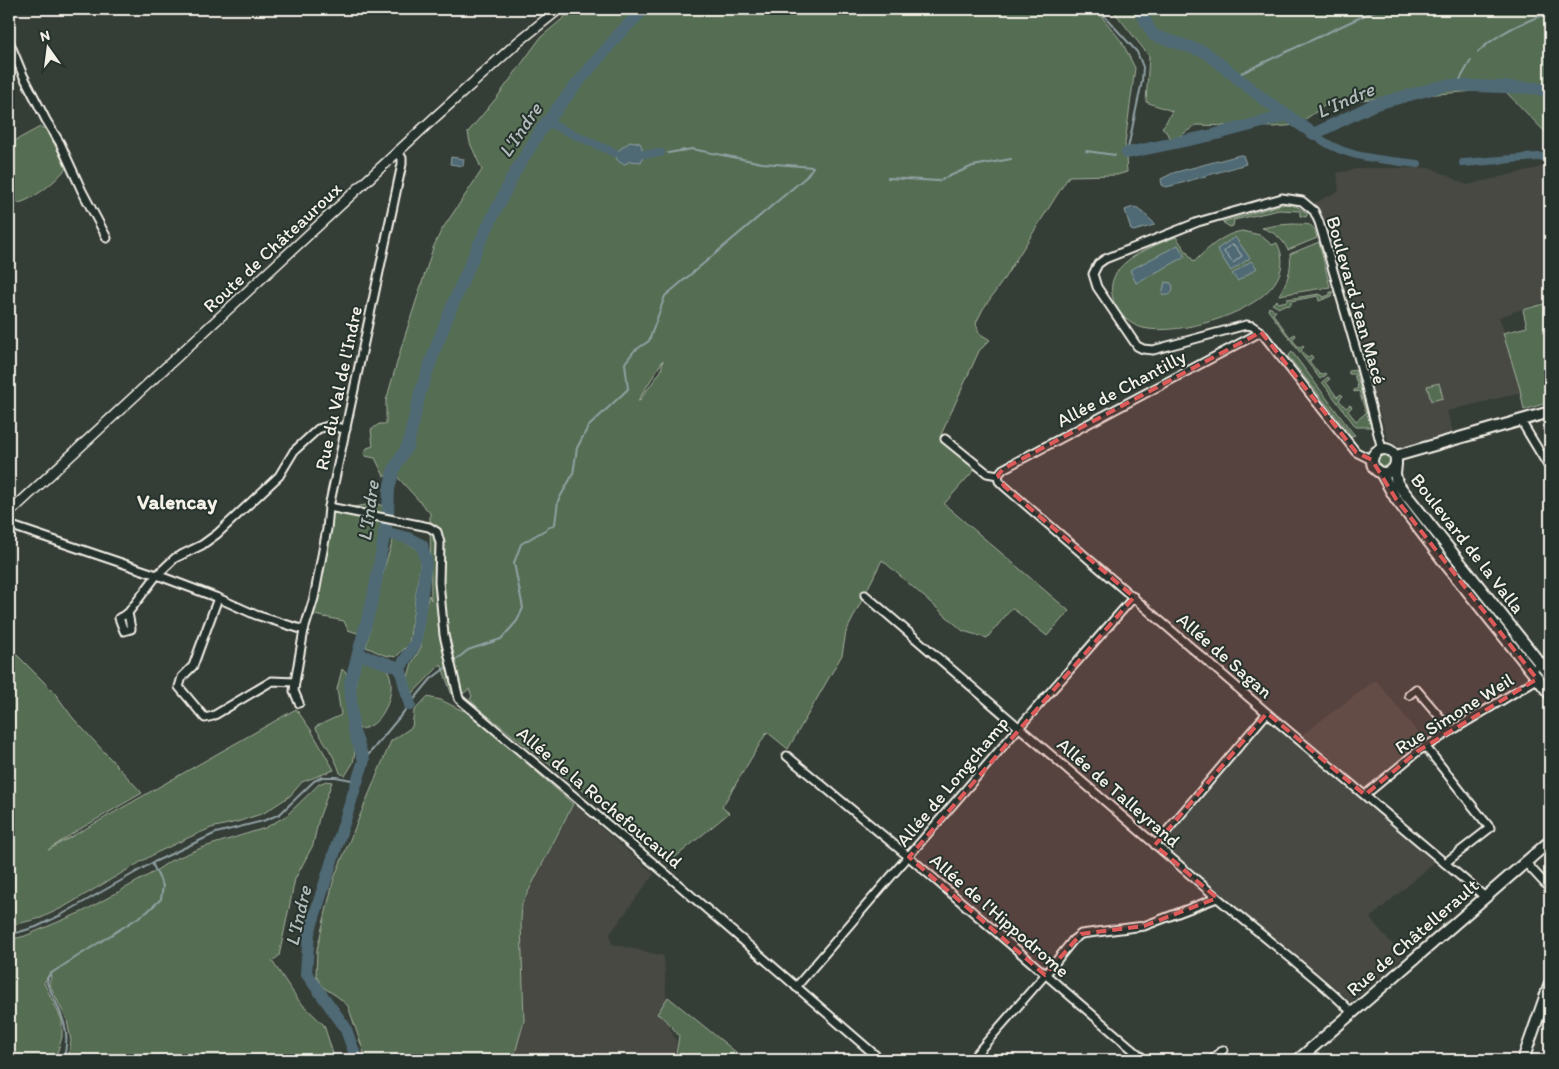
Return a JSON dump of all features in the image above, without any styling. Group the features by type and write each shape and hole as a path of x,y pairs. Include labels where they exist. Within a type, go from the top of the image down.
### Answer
{"main road":[{"path":"1396,460 1550,412"},
{"path":"1382,449 1390,450 1396,460 1392,471 1381,473 1375,470 1372,460 1375,452 1382,449"},
{"name":"Boulevard de la Valla","path":"1396,460 1395,474 1397,482 1546,661 1550,676"},
{"name":"Boulevard de la Valla","path":"1381,473 1400,504 1445,563 1550,694"},
{"name":"Rue de Châtellerault","path":"1298,1060 1550,841"},
{"path":"1523,1060 1550,983"}],"street":[{"name":"Route de Châteauroux","path":"9,513 518,42 559,9"},
{"path":"9,41 23,75 60,143 107,238"},
{"name":"Rue du Val de l'Indre","path":"298,704 294,691 304,630 314,598 330,507 402,164 402,158 398,153"},
{"name":"Boulevard Jean Macé","path":"1261,332 1252,326 1246,325 1152,350 1144,349 1138,346 1094,282 1093,274 1095,269 1105,260 1209,218 1282,198 1302,201 1314,211 1319,222 1359,360 1382,449"},
{"path":"1261,332 1356,452 1372,460"},
{"name":"Allée de Chantilly","path":"998,475 1003,469 1261,332"},
{"path":"1521,421 1550,468"},
{"path":"128,614 157,575 175,558 202,545 217,534 279,476 294,452 318,429 328,426 346,429"},
{"name":"Allée de Sagan","path":"945,439 987,473 998,475 999,481 1004,486 1267,713 1485,897"},
{"name":"Allée de la Rochefoucauld","path":"330,507 429,527 437,532 440,543 439,582 444,635 459,699 665,872 881,1060"},
{"path":"9,525 157,575 218,598 256,615 304,630"},
{"name":"Allée de Talleyrand","path":"865,595 1217,898 1344,1004 1352,1013"},
{"name":"Allée de Longchamp","path":"796,987 1134,597"},
{"path":"218,598 193,666 182,677 179,687 205,718 212,716 272,681 295,682"},
{"path":"1529,669 1546,661"},
{"name":"Rue Simone Weil","path":"1365,795 1426,746 1537,679"},
{"path":"1409,695 1416,689 1450,730"},
{"path":"1155,845 1267,713"},
{"path":"1426,746 1490,828 1445,862"},
{"name":"Allée de l'Hippodrome","path":"787,756 1145,1060"},
{"path":"1525,862 1550,889"},
{"path":"971,1060 1073,940 1081,934 1144,926 1217,898"},
{"path":"1212,1060 1223,1050"}],"highlighted area":[{"path":"1261,332 1356,452 1372,460 1396,499 1537,679 1418,751 1365,795 1267,713 1155,845 1217,898 1144,926 1081,934 1045,975 909,857 1134,597 1004,486 998,475 1003,469"}],"shaded area":[{"path":"1550,165 1550,300 1499,317 1525,392 1447,411 1453,432 1408,447 1397,446 1388,440 1365,365 1364,354 1327,223 1314,203 1339,191 1337,173 1361,168 1432,168 1467,185"},
{"path":"1376,680 1424,740 1358,794 1434,859 1433,864 1370,918 1403,957 1351,1002 1322,976 1302,965 1161,843 1269,718 1295,740"},
{"path":"574,804 654,874 610,934 612,944 664,956 668,1024 676,1041 675,1060 513,1060 524,1021 521,921 523,904"}],"green space":[{"path":"574,9 1094,9 1122,42 1135,68 1125,143 1127,172 1117,175 1069,176 983,309 976,323 979,333 990,340 979,351 940,437 976,468 944,504 1069,611 1047,636 1012,608 987,638 963,631 882,560 846,632 842,655 788,749 767,732 722,807 729,813 672,860 664,851 639,835 478,708 470,699 472,696 469,689 454,701 441,664 412,694 408,677 412,663 421,647 425,608 429,595 431,600 430,513 392,471 390,476 384,476 375,458 365,456 364,453 367,448 373,446 371,430 379,424 386,424 386,401 433,248 441,231 482,170 470,143 468,132 498,96 541,37","holes":["663,360 661,371 639,401 638,401"]},
{"path":"1112,9 1550,9 1550,137 1503,89 1330,102 1297,125 1274,127 1196,125 1173,141 1162,127 1172,111 1146,102 1149,56"},
{"path":"40,127 47,129 66,168 45,189 19,203 10,199 9,196 9,144"},
{"path":"1288,204 1298,207 1307,213 1306,217 1300,216 1300,211 1279,210 1234,220 1233,226 1230,227 1222,222 1280,205"},
{"path":"1278,225 1312,226 1317,238 1288,250 1277,236 1262,228"},
{"path":"1242,231 1260,235 1272,245 1277,243 1282,264 1275,283 1259,298 1237,311 1212,321 1162,330 1134,325 1117,308 1112,290 1113,279 1119,269 1140,253 1176,237 1194,262 1222,238"},
{"path":"1319,242 1330,287 1279,295 1288,276 1290,254"},
{"path":"1330,292 1333,292 1332,296 1319,301 1318,296 1291,301 1291,305 1279,308 1272,304 1277,300 1278,303 1287,301 1287,299 1319,294 1323,297 1330,295"},
{"path":"1550,302 1550,402 1524,410 1520,389 1503,333 1527,327 1523,310"},
{"path":"1269,307 1276,311 1273,314 1290,337 1295,334 1296,336 1292,339 1299,348 1303,345 1304,347 1301,350 1307,358 1311,355 1313,358 1309,361 1320,375 1325,373 1326,375 1320,379 1268,310"},
{"path":"1292,352 1355,435 1352,436 1288,356"},
{"path":"1355,370 1371,427 1356,427 1322,382 1328,377 1330,379 1326,382 1337,397 1341,394 1343,396 1339,400 1346,408 1350,405 1352,407 1348,411 1356,421 1366,413 1359,391 1354,392 1358,388 1354,374 1349,374 1349,371"},
{"path":"1439,383 1443,398 1431,401 1427,386"},
{"path":"1382,453 1388,453 1392,460 1388,467 1382,467 1378,463 1378,457"},
{"path":"372,504 381,505 387,509 361,629 357,633 348,630 344,621 314,615 332,515 336,510"},
{"path":"394,537 418,549 421,558 409,644 396,657 384,655 366,647 385,565"},
{"path":"15,653 54,692 73,718 142,793 48,850 296,709 311,730 334,770 302,782 290,796 264,813 211,828 190,837 156,853 64,907 41,918 9,926 9,782 11,777 9,772 9,659"},
{"path":"362,659 377,663 387,670 391,681 391,690 386,708 381,716 375,723 359,729 354,708 356,680"},
{"path":"342,669 347,674 347,710 355,752 353,763 345,776 340,773 332,755 315,727 341,715 337,689"},
{"path":"427,697 441,700 465,711 573,804 522,904 524,1021 513,1060 369,1060 365,1056 348,1006 323,987 316,976 317,949 334,878 391,741 412,727 414,711"},
{"path":"326,781 332,782 319,818 313,845 295,879 279,956 272,961 299,1001 324,1025 335,1060 68,1060 71,1041 67,1020 49,983 51,978 50,972 44,983 62,1020 62,1037 55,1060 9,1060 9,940 25,936 84,911 170,861 201,848 265,828 286,816 319,784"},
{"path":"668,997 737,1053 731,1060 675,1060 679,1036 657,1014"}],"water":[{"path":"631,141 640,143 643,152 641,162 630,161 625,164 619,162 615,153"},
{"path":"1243,155 1246,164 1175,185 1166,187 1162,185 1161,179 1173,173"},
{"path":"451,157 464,159 463,166 450,164"},
{"path":"1133,207 1138,208 1154,225 1134,231 1131,230 1125,210"},
{"path":"1235,237 1250,258 1231,271 1217,249"},
{"path":"1178,245 1185,257 1136,283 1130,270"},
{"path":"1251,261 1257,268 1238,281 1232,274"},
{"path":"1165,282 1171,283 1173,287 1169,295 1162,294"}],"waterway":[{"name":"L'Indre","path":"357,1060 345,1027 306,973 309,933 364,760 353,729 350,683 373,598 388,515 389,489 394,469 408,445 420,393 452,306 478,246 514,174 542,128 571,91 620,33 644,9"},
{"path":"1098,9 1137,52 1143,67 1142,81 1127,153"},
{"name":"L'Indre","path":"1139,9 1153,35 1205,52 1266,101 1314,134 1373,105 1446,85 1534,88 1550,91"},
{"path":"1235,76 1378,9"},
{"path":"1390,9 1404,14 1417,14 1427,9"},
{"path":"1478,52 1512,28 1550,13"},
{"path":"1457,85 1471,60"},
{"path":"1549,91 1550,101"},
{"path":"1127,153 1213,135 1288,115"},
{"path":"546,122 615,153"},
{"path":"1314,134 1337,149 1363,157 1418,164"},
{"path":"668,153 692,149 762,163 813,167"},
{"path":"1086,151 1115,155"},
{"path":"643,154 661,153"},
{"path":"1463,163 1550,156"},
{"path":"888,178 938,181 973,166 1011,159"},
{"path":"452,663 468,650 501,639 517,621 523,608 514,563 521,544 555,524 558,501 573,474 577,448 588,427 628,389 625,363 634,351 649,341 665,296 806,177 813,167"},
{"path":"384,532 408,538 422,545 426,561 416,642 400,668 410,705"},
{"path":"358,654 400,668"},
{"path":"364,760 431,679 448,666"},
{"path":"9,935 36,927 61,915 152,863 216,833 263,821 280,814 314,781 322,777 336,777 357,781"},
{"path":"63,1060 66,1049 65,1030 60,1011 47,983 48,977 147,912 161,899 163,886 152,863"}],"district":[{"name":"Valencay","path":"177,502"}]}
